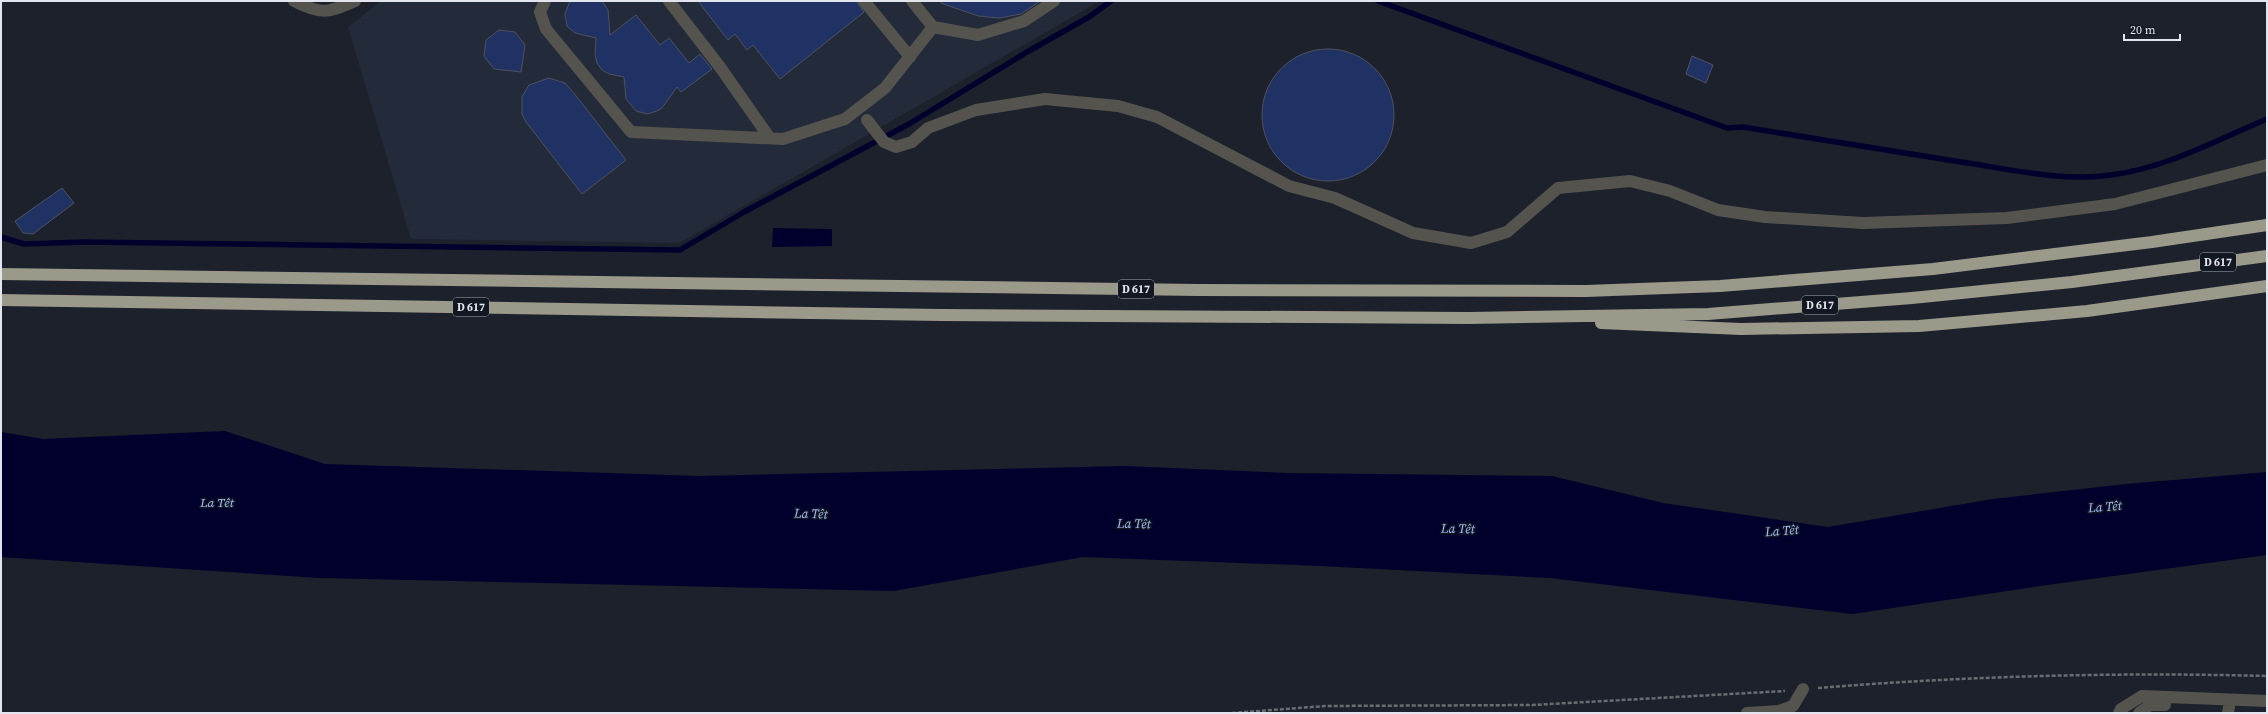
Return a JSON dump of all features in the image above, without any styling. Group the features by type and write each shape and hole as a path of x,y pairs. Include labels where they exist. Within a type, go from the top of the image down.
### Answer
{"highway":[{"name":"D 617","path":"1,274 1213,291 1586,290 1720,286 1933,269 2152,242 2267,225"},
{"name":"D 617","path":"1,300 941,315 1469,318 1700,314 1912,298 2072,282 2267,256"},
{"path":"1469,318 1741,329 1919,326 2087,311 2267,286"}],"street":[{"path":"294,1 313,10 326,11 355,1"},
{"path":"545,1 540,12 546,29 631,132 769,137 783,139 845,120 885,88 933,27"},
{"path":"669,1 720,67 769,137"},
{"path":"864,1 910,57"},
{"path":"912,1 933,27 978,35 1024,21 1054,1"},
{"path":"867,120 881,138 896,147 912,142 928,128 976,110 1045,99 1118,106 1157,117 1289,186 1335,198 1413,233 1471,243 1507,232 1558,188 1630,181 1670,191 1718,210 1765,217 1863,223 2007,218 2115,204 2267,165"},
{"path":"1747,713 1779,711 1792,706 1803,690"},
{"path":"2119,713 2122,709 2142,696 2267,703"},
{"path":"2140,713 2150,705 2229,710 2251,708 2267,703"}],"path":[{"path":"1232,713 1325,706 1532,705 1803,690 1959,678 2181,674 2267,676"}],"shaded area":[{"path":"381,1 1100,1 680,243 411,239 348,27"}],"water":[{"path":"773,228 832,229 832,246 772,247"},
{"name":"La Têt","path":"225,431 325,464 700,476 1125,466 1287,473 1552,476 1663,503 1828,527 1993,499 2126,484 2267,472 2267,555 2040,586 1852,614 1550,578 1321,566 1083,557 894,591 320,578 1,557 1,432 43,439"}],"building":[{"path":"570,1 602,1 608,10 610,35 636,15 660,45 669,38 689,63 700,54 712,69 681,92 677,87 662,108 657,111 647,114 636,111 626,99 624,77 609,74 602,70 597,63 595,54 596,38 575,33 567,26 565,14"},
{"path":"698,1 856,1 864,12 780,79 753,45 747,50 735,34 728,40"},
{"path":"941,1 1040,1 1021,14 999,18 978,16 941,3"},
{"path":"499,30 515,32 525,45 521,72 494,69 484,56 486,40"},
{"path":"1335,49 1347,51 1359,56 1375,68 1387,84 1392,96 1394,115 1392,134 1387,146 1375,162 1359,174 1347,179 1321,181 1309,179 1297,174 1281,162 1269,146 1264,134 1262,108 1264,96 1269,84 1281,68 1297,56 1309,51"},
{"path":"1692,56 1713,65 1706,83 1686,74"},
{"path":"549,78 565,83 626,160 582,194 526,122 522,114 522,97 529,85"},
{"path":"62,188 74,203 33,234 23,233 15,221"}],"waterway":[{"path":"1,237 24,244 84,242 680,250 744,212 909,124 1027,52 1089,17 1111,1"},
{"path":"1378,1 1727,128 1743,127 2036,174 2093,177 2131,171 2171,160 2267,119"}]}
